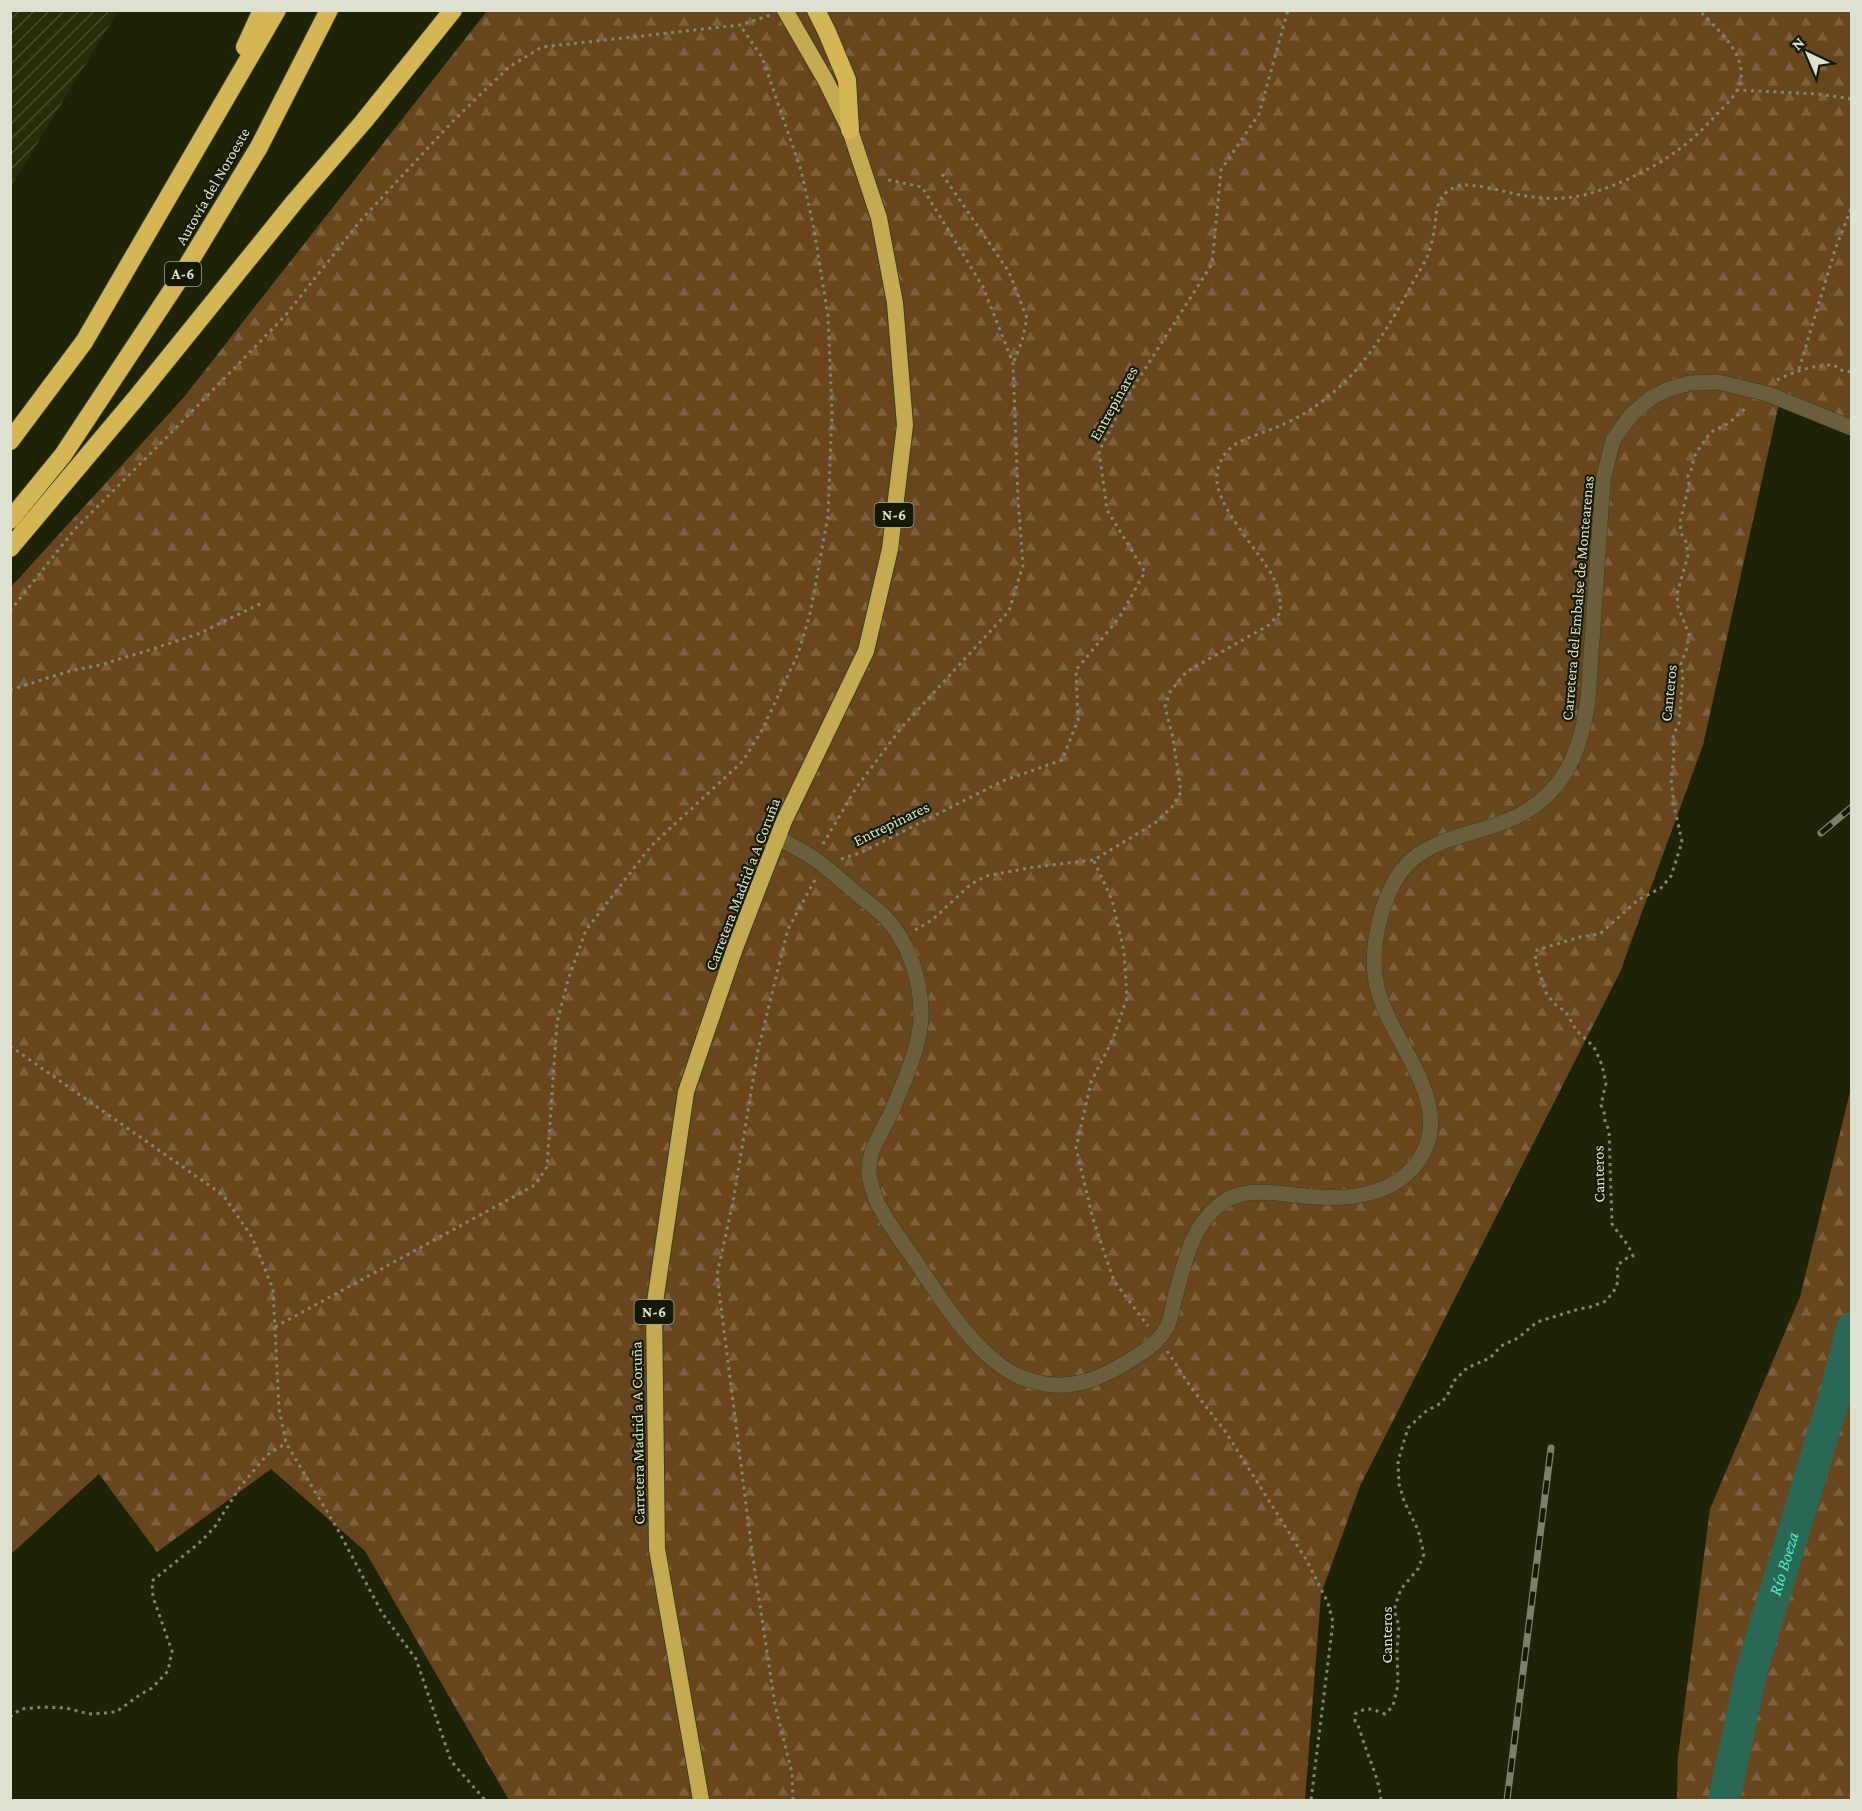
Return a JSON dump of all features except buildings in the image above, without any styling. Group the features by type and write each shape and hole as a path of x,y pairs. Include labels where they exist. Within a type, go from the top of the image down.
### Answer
{"highway":[{"path":"196,149 262,10"},
{"name":"Autovía del Noroeste","path":"10,441 84,342 277,10"},
{"name":"Autovía del Noroeste","path":"10,520 63,455 178,281 259,147 329,10"},
{"path":"10,548 136,398 453,10"},
{"path":"816,10 847,80 850,130"},
{"name":"Carretera Madrid a A Coruña","path":"701,1800 657,1549 654,1309 686,1092 735,948 777,837 866,651 890,549 904,425 895,303 879,218 850,130 826,81 779,12"}],"street":[{"name":"Carretera del Embalse de Montearenas","path":"777,837 819,862 885,917 901,938 918,982 921,1017 912,1061 890,1116 874,1145 869,1173 876,1200 960,1326 988,1355 1008,1371 1034,1382 1057,1386 1086,1383 1115,1371 1147,1350 1158,1339 1167,1327 1191,1242 1205,1218 1221,1203 1246,1193 1267,1192 1333,1198 1378,1192 1401,1179 1416,1165 1426,1147 1431,1126 1427,1098 1418,1072 1386,1013 1376,984 1374,957 1379,924 1388,894 1400,872 1420,852 1443,841 1504,822 1528,810 1563,778 1575,755 1584,730 1588,699 1603,480 1613,440 1632,414 1652,397 1669,389 1690,383 1718,382 1761,392 1851,428"}],"path":[{"name":"Entrepinares","path":"819,862 862,852 1005,780 1062,760 1078,720 1076,670 1119,618 1145,572 1107,510 1099,451 1127,397 1212,264 1221,170 1259,114 1288,10"},
{"path":"901,938 932,920 971,884 986,876 1034,867 1094,860 1155,823 1172,807 1181,792 1173,738 1165,707 1170,692 1186,672 1269,625 1281,612 1279,593 1274,578 1238,528 1221,496 1216,476 1221,459 1232,446 1286,424 1315,407 1358,368 1379,342 1427,257 1435,226 1436,207 1444,194 1460,185 1523,196 1555,199 1575,197 1606,188 1651,167 1677,151 1710,123 1732,99 1741,79 1739,59 1728,41 1700,10"},
{"path":"10,612 75,529 285,316 362,220 453,121 509,67 542,47 740,25 779,12"},
{"path":"274,1327 535,1185 547,1167 556,1022 586,930 651,846 743,761 762,730 798,654 810,614 828,516 832,412 828,316 814,229 801,170 762,57 740,25"},
{"path":"1736,90 1818,94 1851,99"},
{"path":"942,174 1009,272 1027,318 1022,341 1013,363"},
{"path":"793,1800 792,1773 775,1705 752,1552 717,1275 733,1202 758,1050 788,929 855,788 902,727 1009,611 1023,565 1013,363 983,286 922,187 865,175"},
{"path":"1797,371 1835,249 1851,206"},
{"name":"Canteros","path":"1381,1800 1376,1774 1359,1726 1355,1721 1355,1714 1366,1708 1385,1714 1394,1706 1398,1685 1399,1626 1395,1606 1401,1589 1418,1569 1424,1554 1418,1530 1404,1501 1400,1484 1398,1461 1408,1428 1425,1412 1441,1403 1454,1381 1467,1368 1490,1358 1501,1346 1518,1338 1537,1322 1606,1301 1616,1288 1617,1266 1624,1259 1633,1256 1628,1243 1612,1224 1609,1130 1600,1105 1606,1083 1602,1065 1594,1047 1576,1030 1566,1012 1547,995 1535,960 1537,950 1580,937 1600,934 1638,900 1661,888 1671,876 1682,842 1671,779 1674,757 1673,735 1679,723 1683,676 1681,664 1689,634 1678,607 1677,594 1689,555 1681,533 1680,522 1689,485 1688,476 1694,457 1711,432 1729,423 1761,392 1780,379 1797,371 1820,366 1834,365 1840,370 1851,372"},
{"path":"10,690 198,634 264,602"},
{"path":"1094,860 1112,900 1124,951 1127,998 1113,1039 1091,1082 1076,1148 1093,1219 1114,1281 1225,1431 1306,1561 1328,1603 1333,1622 1311,1800"},
{"path":"10,1046 223,1195 252,1237 273,1289 279,1409 286,1443 338,1530 382,1613 416,1659 451,1761 485,1800"},
{"path":"10,1717 21,1709 44,1707 66,1708 89,1713 117,1713 152,1688 168,1671 172,1651 153,1597 152,1581 214,1528 240,1487 267,1455 286,1443"}],"shaded area":[{"path":"10,11 118,11 11,186"}],"green space":[{"path":"487,11 1851,11 1851,425 1780,399 1703,745 1620,972 1360,1486 1321,1594 1305,1800 509,1800 365,1551 271,1469 157,1552 99,1474 11,1554 10,588 184,397"},
{"path":"1851,1088 1851,1800 1677,1800 1678,1757 1710,1509 1800,1297"}],"waterway":[{"name":"Río Boeza","path":"1724,1800 1752,1669 1836,1391 1852,1328"}],"railway":[{"path":"1821,833 1852,807"},
{"path":"1507,1800 1551,1448"}]}
